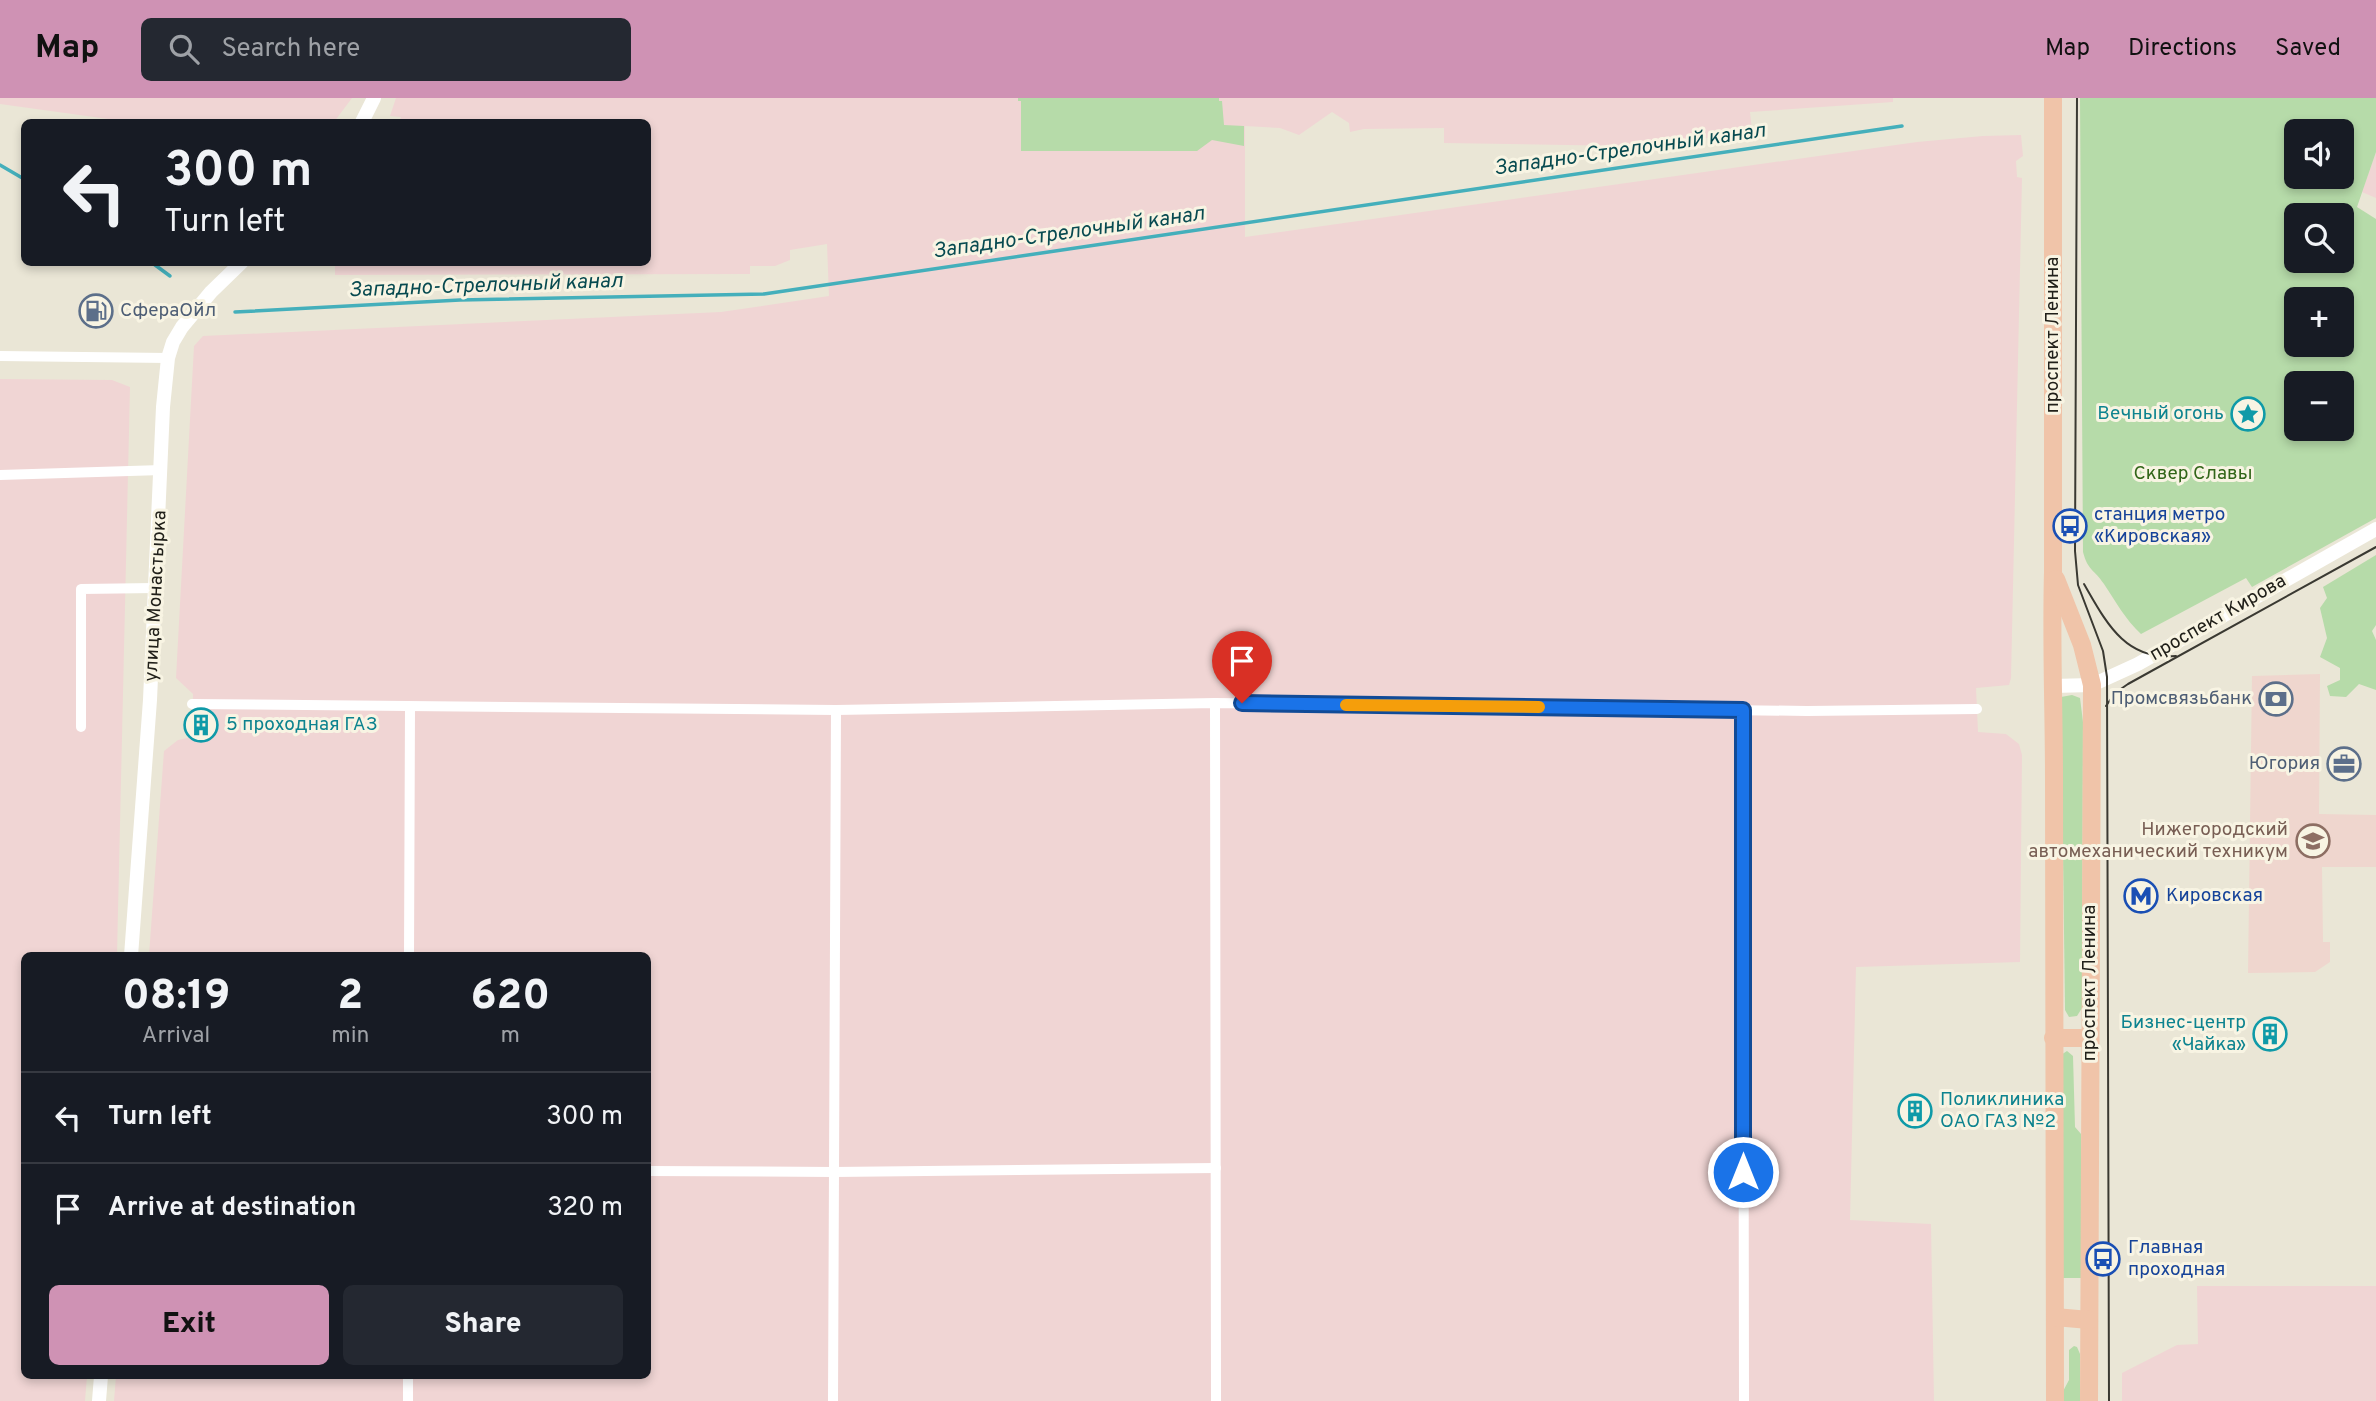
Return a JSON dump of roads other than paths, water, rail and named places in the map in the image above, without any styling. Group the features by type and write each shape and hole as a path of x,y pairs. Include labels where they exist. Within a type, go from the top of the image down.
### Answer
{"main road":[{"name":"проспект Ленина","path":"2053,98 2055,1401"},
{"name":"проспект Ленина","path":"2053,572 2082,645 2092,685 2090,1401"},
{"path":"2053,1038 2089,1038"},
{"path":"2055,1317 2089,1320"}],"street":[{"path":"364,119 374,98"},
{"name":"улица Монастырка","path":"131,952 149,723 163,407 168,358 182,327 211,292 238,266"},
{"path":"0,356 168,358"},
{"path":"0,475 162,470"},
{"name":"проспект Кирова","path":"2053,686 2092,685 2138,664 2376,529"},
{"path":"81,727 81,589 155,588"},
{"path":"1215,703 1216,1401"},
{"path":"192,704 836,710 1215,703 1743,710 1977,709"},
{"path":"409,952 410,707"},
{"path":"833,1401 836,710"},
{"path":"1743,710 1744,1401"},
{"path":"651,1171 1216,1168"},
{"path":"99,1401 101,1379"},
{"path":"408,1379 408,1401"}],"waterway":[{"name":"Западно-Стрелочный канал","path":"235,312 460,300 764,294 1902,126"},
{"name":"Западно-Стрелочный канал","path":"0,165 21,177"},
{"name":"Западно-Стрелочный канал","path":"156,266 170,276"}],"tram line":[{"path":"2077,98 2075,551 2078,585 2103,651 2107,677 2109,1401"},
{"path":"2106,706 2115,693 2128,684 2376,547"},
{"path":"2084,584 2109,625 2130,645 2158,656 2176,656"}],"place":[{"name":"СфераОйл","path":"96,311"},
{"name":"Вечный огонь","path":"2248,414"},
{"name":"станция метро «Кировская»","path":"2070,526"},
{"name":"Промсвязьбанк","path":"2276,699"},
{"name":"5 проходная ГАЗ","path":"201,725"},
{"name":"Югория","path":"2344,764"},
{"name":"Нижегородский автомеханический техникум","path":"2313,841"},
{"name":"Кировская","path":"2141,896"},
{"name":"Бизнес-центр «Чайка»","path":"2270,1034"},
{"name":"Поликлиника ОАО ГАЗ №2","path":"1915,1111"},
{"name":"Главная проходная","path":"2103,1259"}],"park label":[{"name":"Сквер Славы","path":"2193,474"}]}
